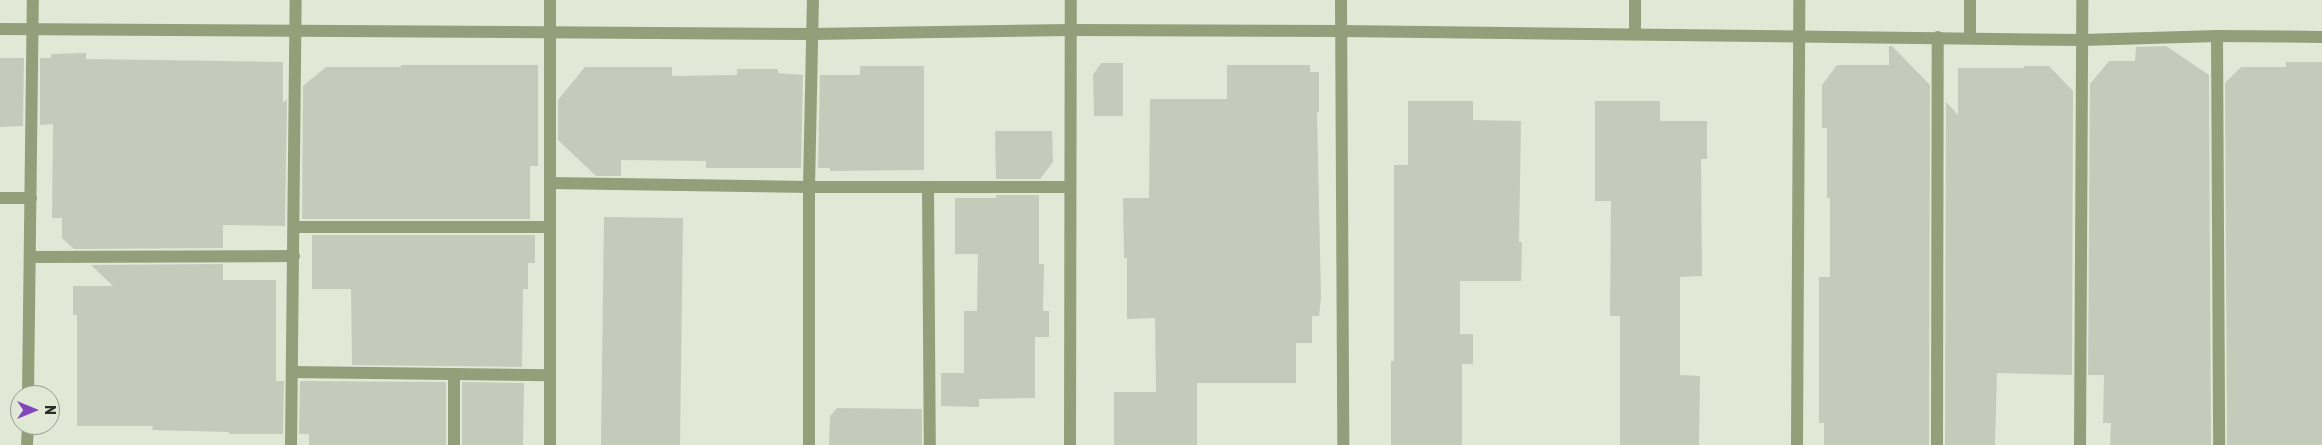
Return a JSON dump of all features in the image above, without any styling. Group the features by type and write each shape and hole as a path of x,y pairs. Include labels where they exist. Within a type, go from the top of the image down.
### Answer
{"street":[{"path":"28,385 33,0"},
{"path":"291,445 296,0"},
{"path":"550,0 550,445"},
{"path":"809,445 809,187 813,0"},
{"path":"1070,445 1071,0"},
{"path":"1341,0 1343,445"},
{"path":"1635,0 1635,34"},
{"path":"1797,445 1799,0"},
{"path":"1970,0 1970,38"},
{"path":"2080,445 2082,0"},
{"path":"0,29 812,34 1071,30 1341,31 1799,35 2082,40 2217,36 2322,37"},
{"path":"2217,36 2218,445"},
{"path":"1937,445 1938,37"},
{"path":"550,183 928,188 1070,187"},
{"path":"928,188 930,445"},
{"path":"0,198 30,198"},
{"path":"294,227 550,227"},
{"path":"30,257 294,256"},
{"path":"292,372 550,375"},
{"path":"454,374 454,445"}],"building":[{"path":"1889,46 1892,46 1930,85 1929,445 1824,445 1824,423 1819,423 1819,277 1830,277 1830,198 1827,198 1827,128 1822,128 1822,85 1837,65 1889,65"},
{"path":"2166,46 2209,75 2211,445 2110,445 2111,423 2103,423 2104,375 2088,375 2090,84 2109,61 2135,61 2136,47"},
{"path":"86,53 86,59 283,62 283,103 287,99 285,226 223,225 223,248 74,249 62,238 62,218 52,218 53,124 40,125 40,58 51,58 51,54"},
{"path":"0,58 24,58 23,126 0,127"},
{"path":"2286,62 2322,62 2322,445 2227,445 2225,83 2241,67 2286,67"},
{"path":"1101,63 1123,63 1123,116 1094,116 1093,75"},
{"path":"401,65 538,65 538,166 530,166 530,219 302,219 303,86 326,67 401,67"},
{"path":"1227,65 1310,65 1310,72 1319,72 1319,112 1317,112 1321,298 1319,316 1312,316 1312,343 1296,343 1296,383 1197,383 1197,445 1114,445 1114,392 1156,392 1155,318 1127,319 1127,258 1124,258 1123,198 1149,198 1150,99 1227,99"},
{"path":"860,66 924,66 924,170 830,171 830,168 818,168 820,75 860,75"},
{"path":"2024,66 2049,66 2073,91 2072,375 1997,373 1995,445 1945,445 1946,102 1958,115 1958,68 2024,68"},
{"path":"585,67 672,67 672,76 737,75 737,69 778,69 778,73 803,75 801,168 706,168 706,161 621,160 621,176 596,176 558,140 558,100"},
{"path":"1408,101 1473,101 1473,120 1521,121 1519,242 1522,242 1521,281 1460,281 1460,334 1473,334 1473,364 1462,364 1462,445 1391,445 1391,361 1394,361 1394,165 1408,165"},
{"path":"1595,101 1660,101 1660,121 1707,121 1707,159 1701,159 1702,276 1680,277 1680,375 1700,376 1699,445 1620,445 1620,316 1610,316 1611,201 1595,201"},
{"path":"995,131 1052,131 1053,162 1040,179 996,179"},
{"path":"996,195 1039,195 1039,264 1044,264 1043,311 1049,311 1049,337 1035,337 1035,398 979,399 979,407 941,406 941,373 964,373 964,311 977,311 978,254 955,254 955,198 996,198"},
{"path":"604,217 683,218 680,445 601,445"},
{"path":"312,235 535,235 535,263 528,263 528,289 523,289 522,367 352,365 351,289 312,289"},
{"path":"223,264 223,280 276,280 276,381 284,381 283,434 229,434 229,432 152,430 153,426 77,426 77,315 73,315 73,286 113,286 91,265"},
{"path":"300,381 446,382 446,445 309,445 309,434 299,434"},
{"path":"462,382 524,383 523,445 462,445"},
{"path":"837,408 922,409 922,445 829,445 830,416"}]}
